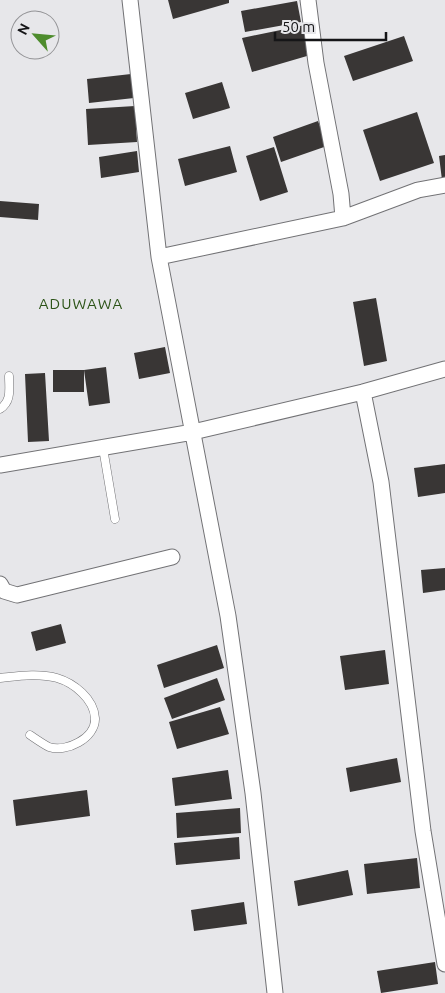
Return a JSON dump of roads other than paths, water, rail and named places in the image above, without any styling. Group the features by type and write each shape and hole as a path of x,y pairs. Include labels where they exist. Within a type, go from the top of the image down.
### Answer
{"street":[{"path":"130,0 159,257 229,626 253,794 275,993"},
{"path":"308,0 316,63 344,218"},
{"path":"159,257 344,218 418,190 445,185"},
{"path":"0,465 193,432 363,392 445,369"},
{"path":"363,392 381,482 423,831 445,964"},
{"path":"0,584 4,590 18,595 172,557"}],"lane":[{"path":"0,409 8,402 9,376"},
{"path":"103,448 115,519"},
{"path":"0,678 31,674 58,678 76,687 90,703 95,718 91,729 80,742 66,748 50,748 30,735"}],"district":[{"name":"ADUWAWA","path":"81,303"}]}
